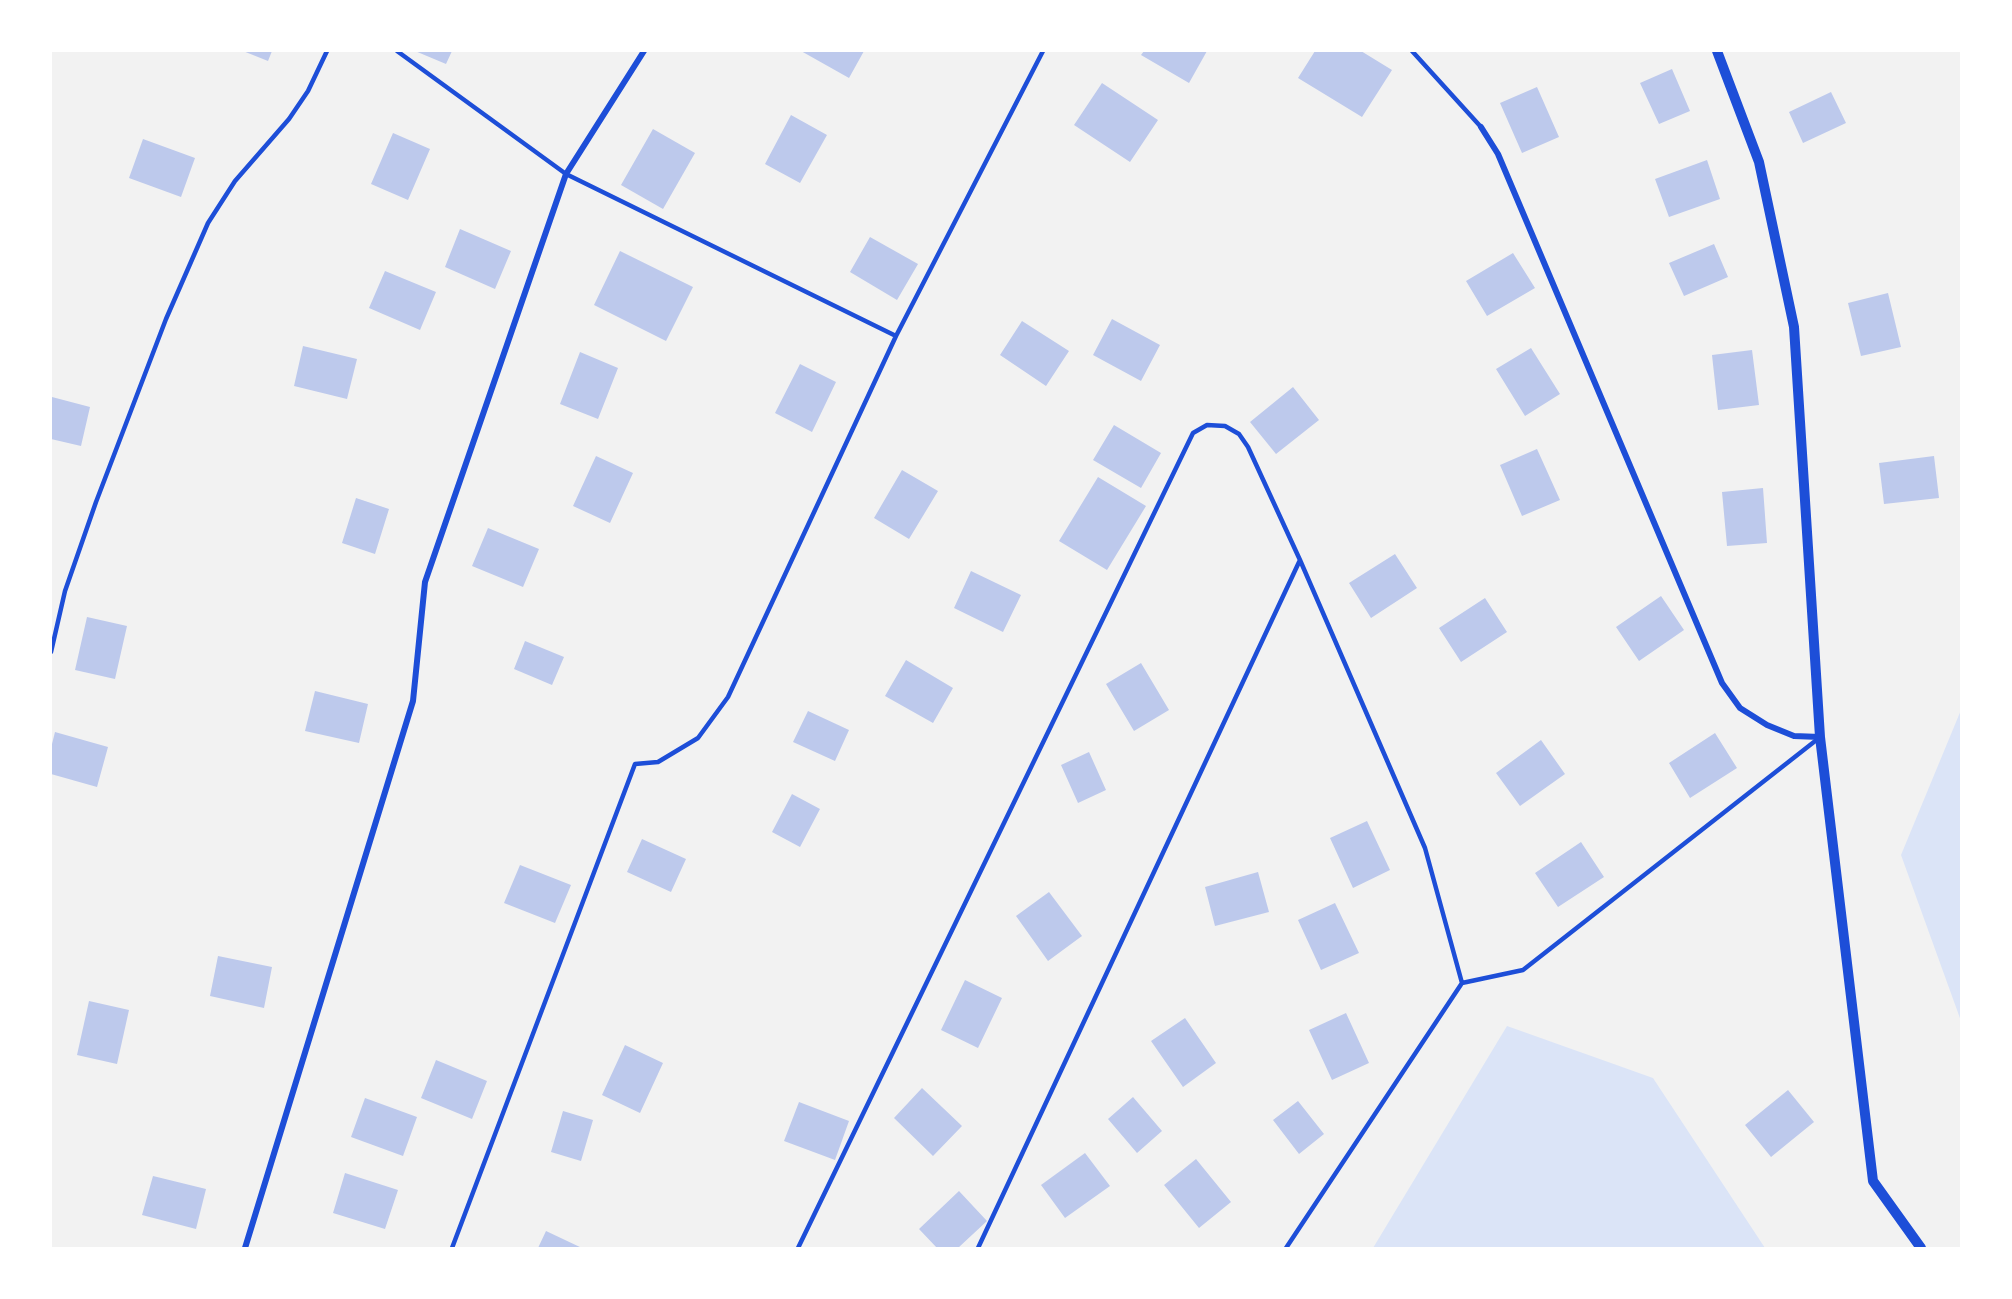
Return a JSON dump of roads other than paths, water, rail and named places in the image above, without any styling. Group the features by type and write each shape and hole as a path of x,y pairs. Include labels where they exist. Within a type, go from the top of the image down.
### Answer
{"street":[{"path":"245,1248 413,701 425,582 566,174 644,51"},
{"path":"1717,51 1759,162 1794,327 1820,738 1873,1181 1921,1248"},
{"path":"1480,128 1498,154 1722,683 1740,708 1767,725 1794,736 1820,738"}],"lane":[{"path":"51,652 65,591 96,502 162,330 208,223 235,182 290,119 308,92 327,51"},
{"path":"398,51 566,174 896,336"},
{"path":"453,1248 635,764 658,762 698,738 728,697 896,336 1043,51"},
{"path":"1412,51 1480,128"},
{"path":"798,1248 1193,433 1207,425 1225,426 1239,434 1300,560 1425,848 1462,983"},
{"path":"978,1248 1300,560"},
{"path":"1286,1248 1462,983 1523,970 1820,738"}]}
